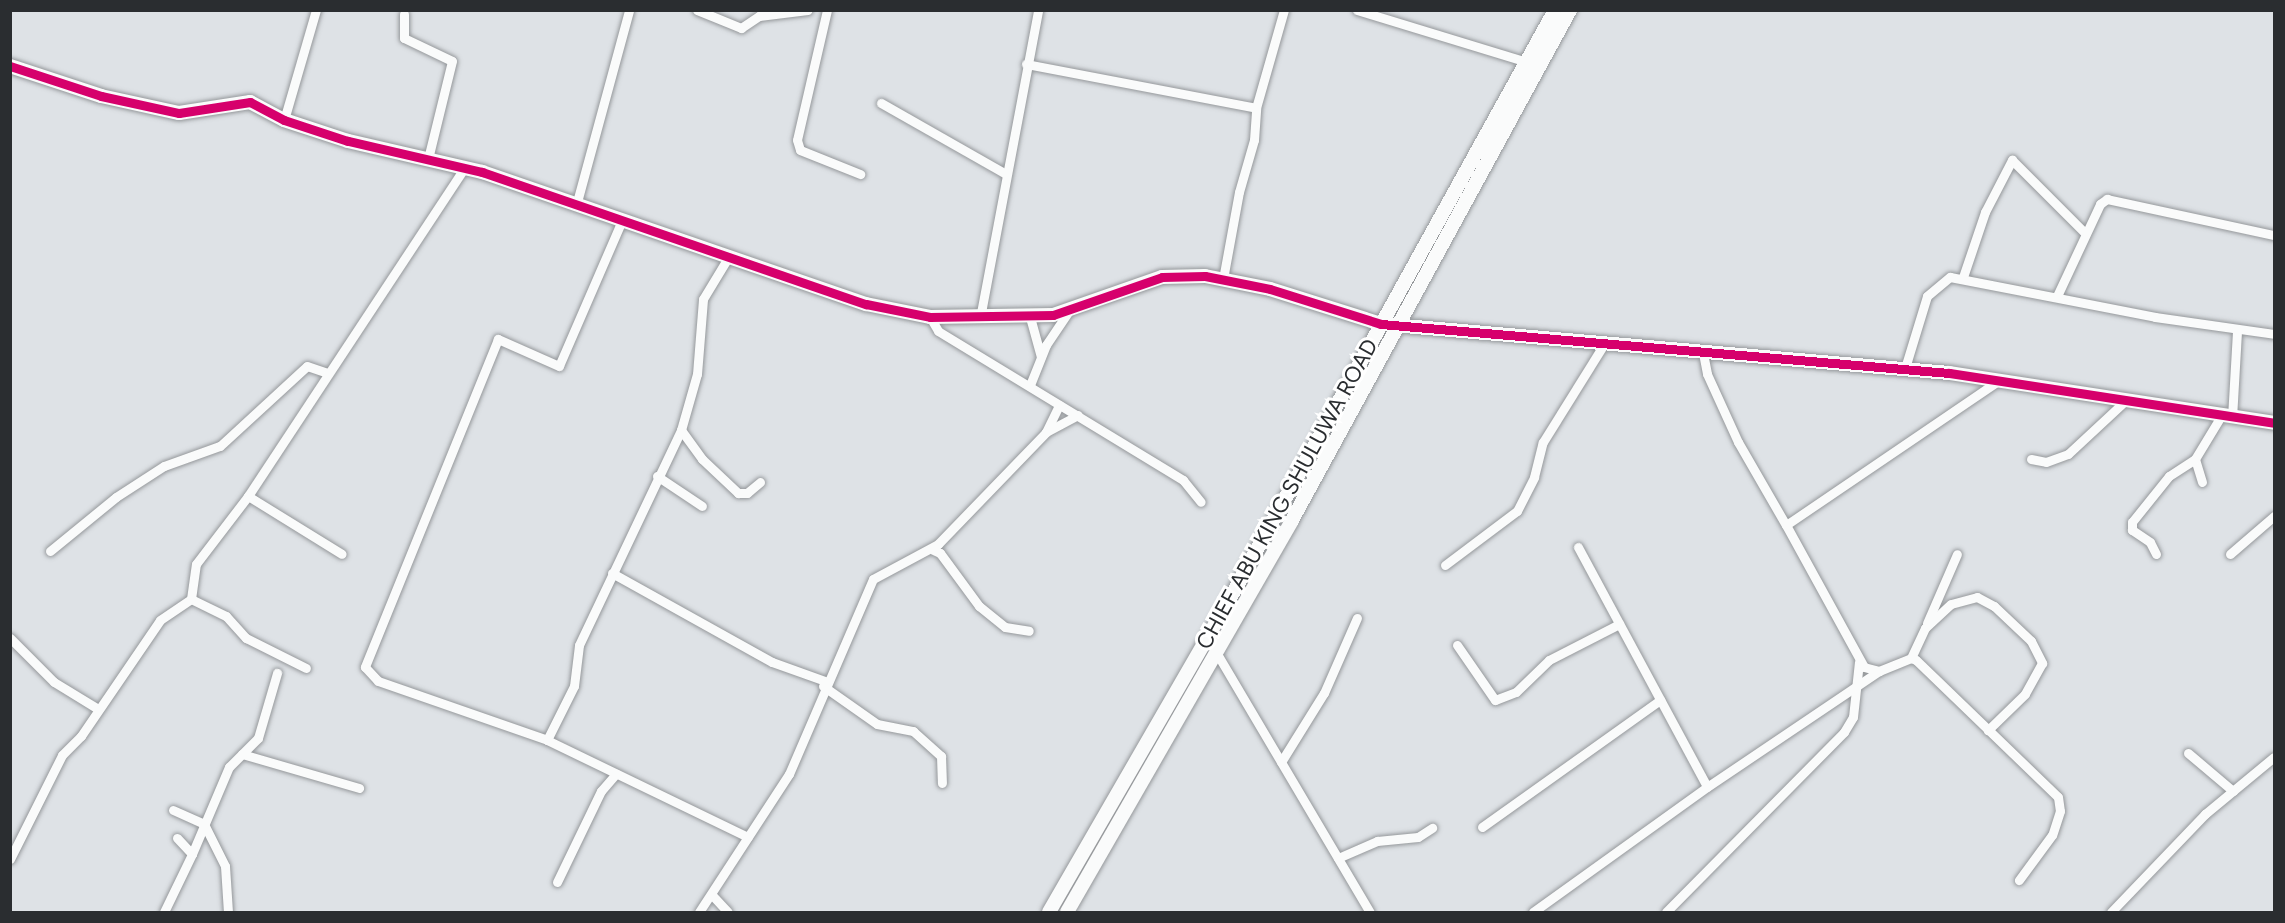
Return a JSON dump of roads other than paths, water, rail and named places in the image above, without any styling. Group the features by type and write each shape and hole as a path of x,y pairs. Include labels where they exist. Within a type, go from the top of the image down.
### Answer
{"street":[{"path":"284,120 316,10"},
{"path":"576,202 629,10"},
{"path":"697,10 741,28 760,13 807,10"},
{"path":"827,10 797,140 800,150 860,174"},
{"path":"1223,279 1239,192 1254,140 1256,108 1284,10"},
{"path":"1357,10 1524,62"},
{"name":"CHIEF ABU KING SHULUWA ROAD","path":"1049,912 1381,324 1524,62 1555,10"},
{"path":"1067,912 1216,652 1570,10"},
{"path":"980,318 1037,11"},
{"path":"404,14 405,38 452,61 428,159"},
{"path":"1026,64 1256,108"},
{"path":"10,66 100,96 179,113 250,102 284,120 464,168 576,202 866,303 930,317 1030,317 1068,312 1162,277 1223,279 1270,289 1381,324 1703,353 1905,368 2274,423"},
{"path":"881,103 1006,174"},
{"path":"1963,277 1985,212 2012,160 2085,233"},
{"path":"10,859 62,755 98,709 160,620 191,599 196,564 248,496 464,168"},
{"path":"2057,296 2100,204 2113,199 2274,235"},
{"path":"623,218 559,366 498,339 366,667 378,681 547,740 748,837"},
{"path":"547,740 574,686 579,645 657,476 681,430 697,374 703,299 729,256"},
{"path":"1905,368 1927,296 1944,279 1963,277 2237,330 2274,334"},
{"path":"1030,385 1041,357 1068,312"},
{"path":"930,317 938,331 1078,415 1113,441 1183,480 1202,502"},
{"path":"1030,317 1041,357"},
{"path":"2156,554 2150,542 2132,530 2132,522 2169,476 2195,459 2227,417 2237,330"},
{"path":"1445,565 1517,511 1534,477 1543,442 1604,344"},
{"path":"1666,912 1835,743 1853,717 1858,685 1859,662 1830,600 1734,433 1707,374 1703,353"},
{"path":"50,551 116,497 164,466 220,446 308,366 327,373"},
{"path":"1786,525 1980,397 1998,381"},
{"path":"2031,459 2046,462 2068,454 2124,402"},
{"path":"1046,432 1059,405"},
{"path":"699,912 789,774 824,684 847,645 873,579 936,551 940,541 1046,432 1078,415"},
{"path":"681,430 702,459 738,493 747,493 760,482"},
{"path":"2195,459 2202,482"},
{"path":"657,476 702,506"},
{"path":"248,496 342,554"},
{"path":"2230,554 2274,516"},
{"path":"1578,547 1707,787"},
{"path":"936,551 979,606 1005,627 1029,631"},
{"path":"1533,912 1707,787 1858,685 1880,671 1911,658 1957,554"},
{"path":"612,573 772,662 824,684 877,724 913,731 941,756 942,783"},
{"path":"1924,628 1952,604 1983,598 2038,650 2042,663 2032,685 1988,730"},
{"path":"191,599 226,616 246,638 306,668"},
{"path":"1281,762 1324,693 1357,618"},
{"path":"1457,645 1495,700 1516,692 1549,660 1619,624"},
{"path":"10,638 54,682 98,709"},
{"path":"1216,652 1370,912"},
{"path":"1911,658 2060,802 2052,835 2019,880"},
{"path":"1859,662 1880,671"},
{"path":"164,912 192,854 229,767 258,738 277,673"},
{"path":"1482,827 1660,700"},
{"path":"2188,753 2233,791"},
{"path":"243,754 358,788"},
{"path":"2111,912 2233,791 2274,757"},
{"path":"557,882 601,791 616,774"},
{"path":"173,810 204,824 225,866 228,912"},
{"path":"1104,817 1117,826"},
{"path":"1338,858 1377,841 1418,837 1432,828"},
{"path":"177,838 192,854"},
{"path":"712,895 728,912"}]}
